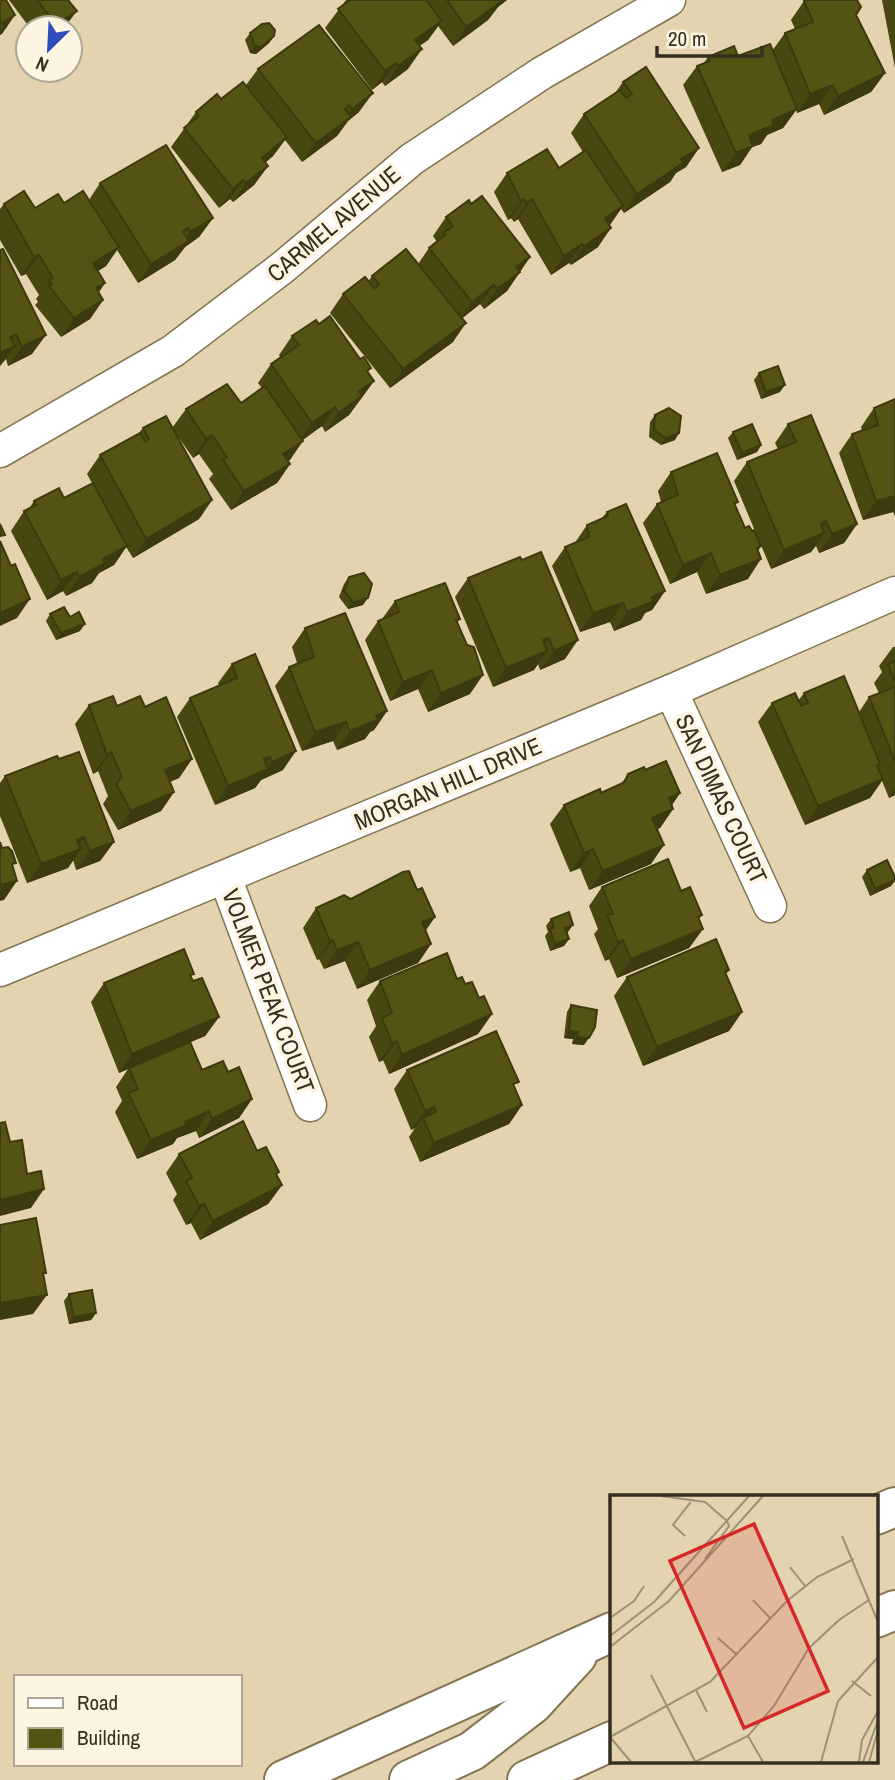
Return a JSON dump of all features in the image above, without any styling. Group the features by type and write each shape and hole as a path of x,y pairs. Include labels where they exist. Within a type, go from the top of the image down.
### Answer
{"main road":[{"path":"878,1514 895,1507"},
{"path":"878,1617 895,1610"},
{"path":"284,1780 601,1637"},
{"path":"409,1780 472,1751 533,1704 601,1637"},
{"path":"527,1780 610,1741"}],"street":[{"name":"CARMEL AVENUE","path":"0,451 173,351 282,268 412,159 542,73 669,0"},
{"name":"MORGAN HILL DRIVE","path":"0,970 671,691 895,593"},
{"name":"SAN DIMAS COURT","path":"671,691 770,906"},
{"name":"VOLMER PEAK COURT","path":"225,877 310,1105"}],"building":[{"path":"0,0 6,0 14,14 2,23 5,27 0,31"},
{"path":"37,0 68,0 77,11 72,14 48,14"},
{"path":"350,0 426,0 442,21 415,40 422,49 398,66 396,63 385,71 338,9"},
{"path":"447,0 501,0 502,1 466,27"},
{"path":"857,0 861,7 856,15 885,73 838,96 833,85 810,94 785,33 813,22 804,1"},
{"path":"269,23 275,30 274,36 261,47 255,46 250,33 262,24"},
{"path":"319,25 373,93 352,109 349,105 345,109 351,117 316,143 258,69"},
{"path":"770,44 797,109 772,120 774,125 749,135 753,146 736,153 697,66 710,61 708,57 734,46 738,56"},
{"path":"646,67 699,148 681,159 683,163 637,194 584,114 620,90 626,98 632,94 623,82"},
{"path":"243,82 287,137 262,158 268,166 246,183 243,180 233,189 184,128 199,116 196,112 217,94 221,99"},
{"path":"166,145 213,218 190,232 188,228 183,232 189,241 151,264 100,183"},
{"path":"547,149 559,168 586,150 623,206 605,218 611,228 564,256 532,199 527,203 524,199 521,201 507,173"},
{"path":"24,191 35,208 58,194 64,203 83,191 119,247 93,263 105,283 96,288 103,300 74,318 49,286 52,284 49,280 53,278 39,255 34,257 4,204"},
{"path":"482,196 530,257 516,267 520,272 497,289 494,285 472,302 429,248 453,226 446,217 469,200 471,204"},
{"path":"3,249 46,335 22,347 16,334 10,337 15,346 0,353 0,250"},
{"path":"406,249 466,323 403,369 343,294 365,277 374,288 379,284 372,276"},
{"path":"330,316 360,359 364,357 371,368 367,371 374,381 359,391 362,396 338,413 335,407 312,423 271,364 299,345 292,336 316,320 319,324"},
{"path":"778,366 785,385 766,392 759,373"},
{"path":"227,384 241,403 265,386 303,441 283,454 290,464 244,491 223,460 227,457 212,435 206,439 186,409"},
{"path":"895,399 895,496 876,501 852,434 878,425 874,408"},
{"path":"669,408 681,416 679,433 666,438 654,430 655,415"},
{"path":"811,415 857,524 832,534 826,521 821,524 824,533 784,550 747,462 796,442 788,424"},
{"path":"166,416 212,500 146,539 100,455 140,433 145,442 149,439 143,428"},
{"path":"752,424 761,445 742,453 733,432"},
{"path":"717,453 738,502 734,503 745,528 749,526 754,530 761,546 757,548 761,559 720,575 711,553 683,565 657,504 678,495 671,472"},
{"path":"93,483 127,546 103,559 105,563 79,577 77,572 61,580 24,511 36,505 34,501 59,488 64,498"},
{"path":"626,504 665,591 652,597 654,601 627,612 623,603 593,613 565,547 589,537 587,525"},
{"path":"0,541 11,566 15,564 30,599 0,613"},
{"path":"541,552 578,640 554,651 549,638 543,640 547,651 506,668 468,578 520,557 522,560"},
{"path":"364,573 372,584 368,598 353,602 344,591 349,577"},
{"path":"445,583 460,619 456,620 467,645 474,647 483,675 441,693 432,670 403,682 378,621 399,612 395,601"},
{"path":"64,607 70,617 79,612 85,624 61,633 50,614"},
{"path":"345,613 387,711 376,715 378,720 350,731 346,722 315,732 289,667 314,657 305,628"},
{"path":"255,654 296,751 272,762 270,757 264,759 268,769 228,786 190,698 237,678 232,664"},
{"path":"895,661 895,681 888,664"},
{"path":"844,676 880,764 877,766 883,779 818,806 772,703 795,693 801,706 808,703 804,693"},
{"path":"895,687 895,761 869,697"},
{"path":"113,696 117,706 140,696 145,707 166,697 192,759 165,770 174,792 131,811 116,784 122,777 111,752 107,755 89,705"},
{"path":"79,752 114,842 90,851 84,837 77,840 81,849 41,864 5,776 57,756 59,759"},
{"path":"666,761 680,793 669,798 673,809 652,818 664,845 603,871 593,849 584,853 564,805 600,789 601,793 625,782 628,774"},
{"path":"0,842 2,848 8,847 12,851 16,863 12,864 17,881 0,885"},
{"path":"668,859 681,891 690,887 702,915 698,917 703,929 631,959 623,940 618,942 607,915 613,914 602,887"},
{"path":"887,860 895,880 875,889 867,870"},
{"path":"409,871 417,890 422,888 435,917 422,922 431,944 370,970 358,942 337,950 333,940 330,941 316,908 344,895 351,899"},
{"path":"569,912 573,925 565,928 569,939 555,944 550,929 554,928 551,919"},
{"path":"716,939 729,970 725,972 742,1012 657,1047 627,977"},
{"path":"184,949 194,974 190,975 193,981 202,978 219,1017 132,1054 104,983"},
{"path":"447,953 457,979 462,977 465,984 472,982 479,998 484,996 492,1014 402,1055 397,1041 392,1043 382,1018 392,1013 380,981"},
{"path":"571,1005 597,1010 595,1027 589,1038 577,1037 578,1032 569,1031"},
{"path":"496,1031 519,1082 513,1084 522,1105 434,1143 423,1118 436,1112 434,1107 425,1111 407,1070"},
{"path":"190,1042 202,1070 223,1061 228,1072 239,1067 252,1099 212,1119 209,1111 185,1122 186,1125 151,1140 128,1093 138,1089 129,1068"},
{"path":"243,1121 257,1151 266,1147 279,1172 276,1174 282,1185 213,1221 204,1204 199,1206 186,1181 192,1178 179,1154"},
{"path":"5,1122 10,1142 22,1140 27,1174 41,1171 44,1189 0,1200 0,1123"},
{"path":"36,1218 46,1273 43,1273 47,1295 0,1303 0,1225"},
{"path":"92,1290 96,1313 74,1317 69,1294"}]}
